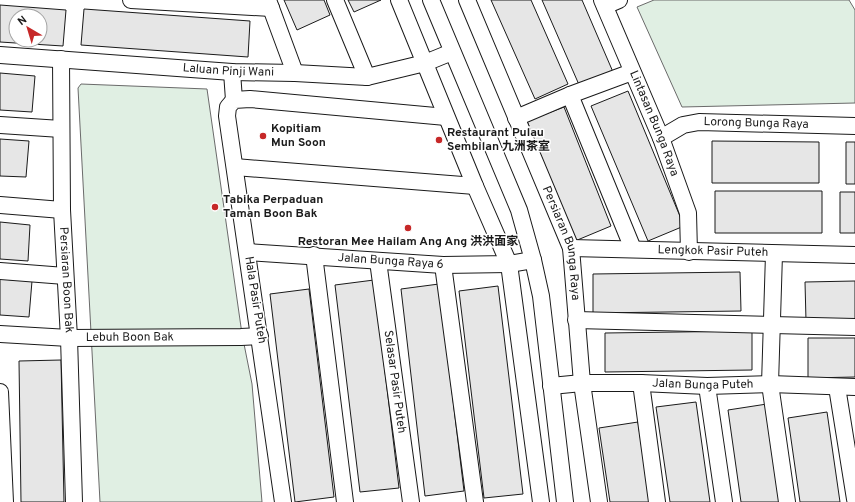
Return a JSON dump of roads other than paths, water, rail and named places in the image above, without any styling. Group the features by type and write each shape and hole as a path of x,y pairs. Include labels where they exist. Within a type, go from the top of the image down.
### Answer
{"street":[{"path":"131,0 269,4 295,73"},
{"path":"335,0 367,77"},
{"path":"399,0 426,63 446,117 509,264 541,502"},
{"path":"431,0 519,210 533,260 541,296 565,502"},
{"name":"Persiaran Bunga Raya","path":"467,0 571,248 582,383 599,502"},
{"name":"Lintasan Bunga Raya","path":"609,2 632,72 661,138 688,213 689,252"},
{"name":"Laluan Pinji Wani","path":"0,55 232,72 295,73 367,77 426,63 452,52"},
{"name":"Persiaran Boon Bak","path":"61,59 62,210 69,338 74,502"},
{"name":"Hala Pasir Puteh","path":"232,72 234,100 228,107 227,116 284,502"},
{"path":"516,118 570,95 632,72"},
{"path":"570,95 633,249"},
{"path":"234,100 250,99 446,117"},
{"name":"Lorong Bunga Raya","path":"661,138 683,125 699,122 855,126"},
{"path":"0,125 61,129"},
{"path":"235,167 475,186"},
{"path":"0,205 62,210"},
{"name":"Lengkok Pasir Puteh","path":"571,248 855,255"},
{"name":"Jalan Bunga Raya 6","path":"248,252 314,255 443,265 509,264 533,260"},
{"path":"774,254 770,384 787,502"},
{"path":"314,255 345,502"},
{"name":"Selasar Pasir Puteh","path":"378,261 412,502"},
{"path":"443,265 475,502"},
{"path":"0,271 65,276"},
{"path":"576,320 855,327"},
{"name":"Lebuh Boon Bak","path":"0,334 69,338 260,336"},
{"name":"Jalan Bunga Puteh","path":"551,386 582,383 641,383 707,386 770,384 855,387"},
{"path":"641,383 657,502"},
{"path":"707,386 724,502"},
{"path":"837,387 855,499"},
{"path":"0,392 5,502"}],"place":[{"name":"Kopitiam Mun Soon","path":"263,136"},
{"name":"Restaurant Pulau Sembilan 九洲茶室","path":"439,140"},
{"name":"Tabika Perpaduan Taman Boon Bak","path":"215,207"},
{"name":"Restoran Mee Hailam Ang Ang 洪洪面家","path":"408,228"}]}
